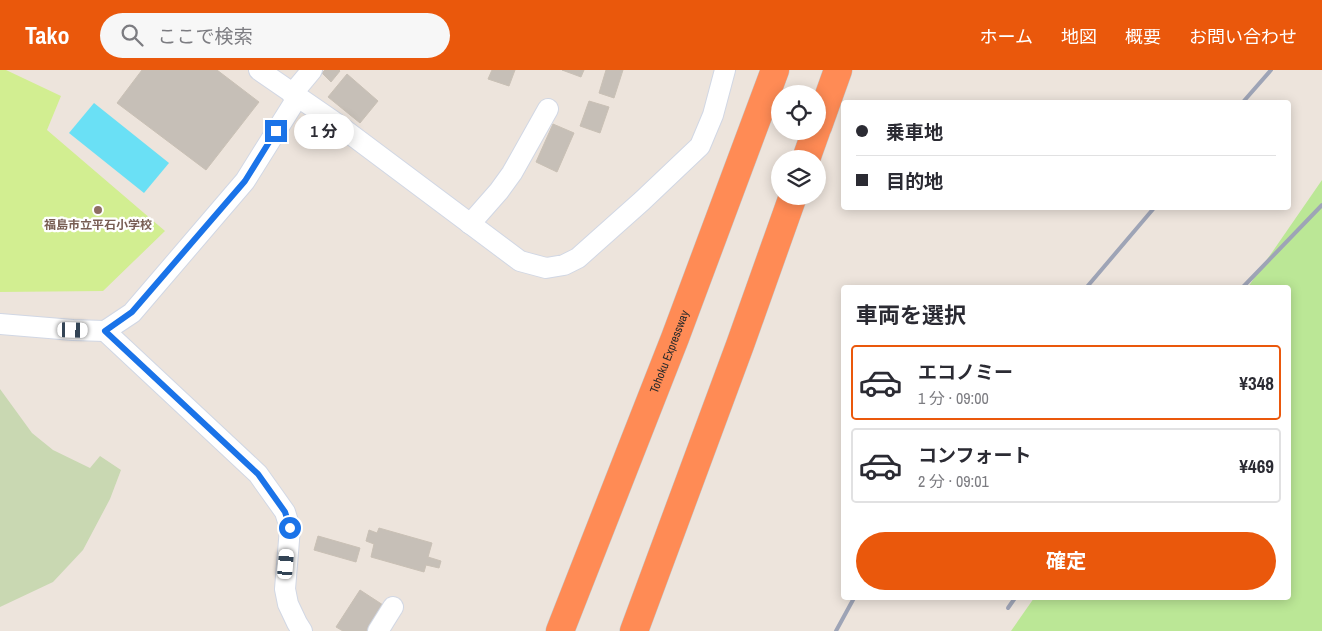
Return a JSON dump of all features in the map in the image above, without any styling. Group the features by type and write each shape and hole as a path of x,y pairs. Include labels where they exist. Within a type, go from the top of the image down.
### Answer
{"highway":[{"name":"Tohoku Expressway","path":"560,631 675,338 775,70"},
{"path":"826,104 838,70"},
{"path":"634,631 790,205"}],"street":[{"path":"258,70 332,121 520,261 546,268 564,265 578,258 700,146 713,115 725,70"},
{"path":"0,324 105,331 132,312 245,181 294,96 312,70"},
{"path":"470,224 512,173 548,109"},
{"path":"105,331 258,474 274,495 285,512 290,528 285,589 288,604 302,631"},
{"path":"378,631 393,607"}],"green space":[{"path":"0,70 6,70 61,96 47,130 165,231 103,291 0,292"},
{"path":"1322,180 1322,631 1011,631 1033,600 1291,600 1291,285 1249,285"},
{"path":"0,389 32,433 53,450 90,468 100,456 121,470 110,499 83,550 53,582 0,607"}],"water":[{"path":"94,103 169,163 144,193 69,133"}],"building":[{"path":"142,70 217,70 259,102 206,170 117,103"},
{"path":"325,70 340,71 331,82 322,73"},
{"path":"492,70 515,70 509,86 488,79"},
{"path":"562,70 584,70 581,77"},
{"path":"606,70 623,70 614,98 599,93"},
{"path":"347,74 378,101 360,123 328,97"},
{"path":"589,101 609,107 600,133 580,126"},
{"path":"553,124 574,133 557,172 536,162"},
{"path":"379,528 432,543 428,557 441,561 439,568 426,565 424,572 371,557 374,544 366,541 369,530 377,533"},
{"path":"318,536 360,548 356,562 314,550"},
{"path":"360,590 383,605 366,631 343,631 336,627"}],"railway":[{"path":"1245,100 1271,70"},
{"path":"1245,285 1322,205"},
{"path":"1089,285 1152,210"},
{"path":"836,631 853,600"},
{"path":"1008,608 1014,600"}],"place":[{"name":"福島市立平石小学校","path":"98,210"}],"route":[{"path":"276,131 245,181 132,312 105,331 258,474 285,512 290,528"}]}
